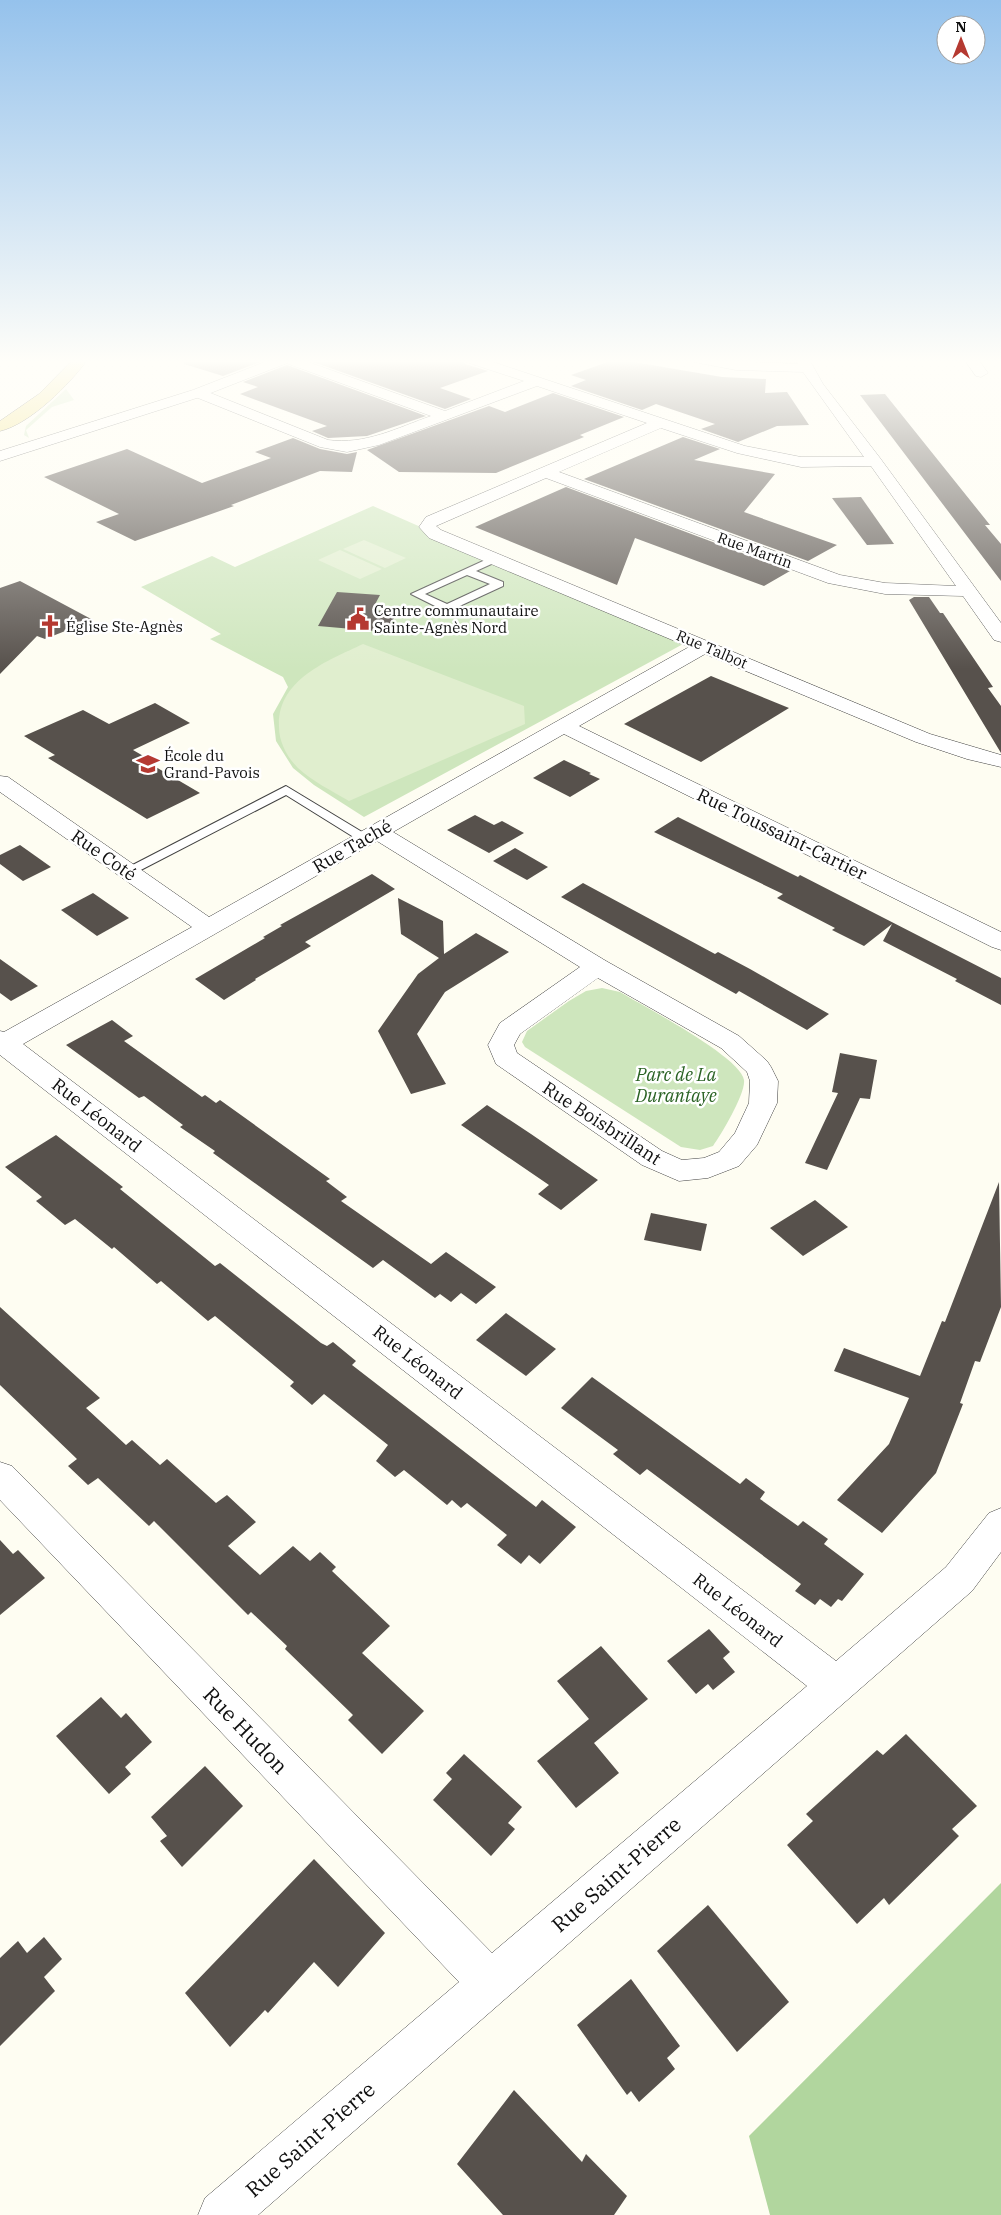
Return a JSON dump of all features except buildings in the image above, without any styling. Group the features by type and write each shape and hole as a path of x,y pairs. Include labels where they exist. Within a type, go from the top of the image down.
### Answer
{"street":[{"path":"548,473 572,462"},
{"path":"808,462 820,464 850,462"},
{"path":"876,462 1001,636"},
{"name":"Rue Talbot","path":"548,473 432,521 427,527 435,534 923,738 974,755 1001,761"},
{"name":"Rue Martin","path":"548,473 834,579 898,592 969,591"},
{"name":"Rue Taché","path":"1,1043 704,646"},
{"name":"Rue Toussaint-Cartier","path":"563,726 1001,942"},
{"name":"Rue Coté","path":"0,782 208,927"},
{"name":"Rue Boisbrillant","path":"371,835 730,1042 758,1067 764,1081 763,1103 747,1138 729,1159 708,1168 679,1170 652,1158 505,1058 501,1045 509,1030 597,967"},
{"name":"Rue Léonard","path":"1,1043 836,1684"},
{"name":"Rue Hudon","path":"0,1477 491,1983"},
{"name":"Rue Saint-Pierre","path":"222,2215 959,1579 1001,1524"}],"lane":[{"path":"467,571 499,584 447,608 416,594 458,575 467,571 494,559"},
{"path":"128,871 286,790 371,835"}],"green space":[{"path":"373,506 685,643 364,817 314,785 293,768 276,741 273,714 288,687 283,677 210,639 221,634 141,587 212,556 235,567"},
{"path":"364,540 406,558 385,568 343,549"},
{"path":"340,550 382,569 360,579 318,560"},
{"path":"363,644 524,706 525,724 349,801 316,782 298,768 284,749 279,727 281,711 286,697 295,685 320,665"},
{"name":"Parc de La Durantaye","path":"602,988 620,992 669,1020 710,1046 739,1070 744,1080 744,1086 727,1124 713,1146 700,1150 681,1147 525,1047 522,1042 527,1031 586,991"},
{"path":"1001,1883 1001,2215 770,2215 749,2136"}],"place":[{"name":"Centre communautaire Sainte-Agnès Nord","path":"358,619"},
{"name":"Église Ste-Agnès","path":"50,626"},
{"name":"École du Grand-Pavois","path":"148,764"}]}
